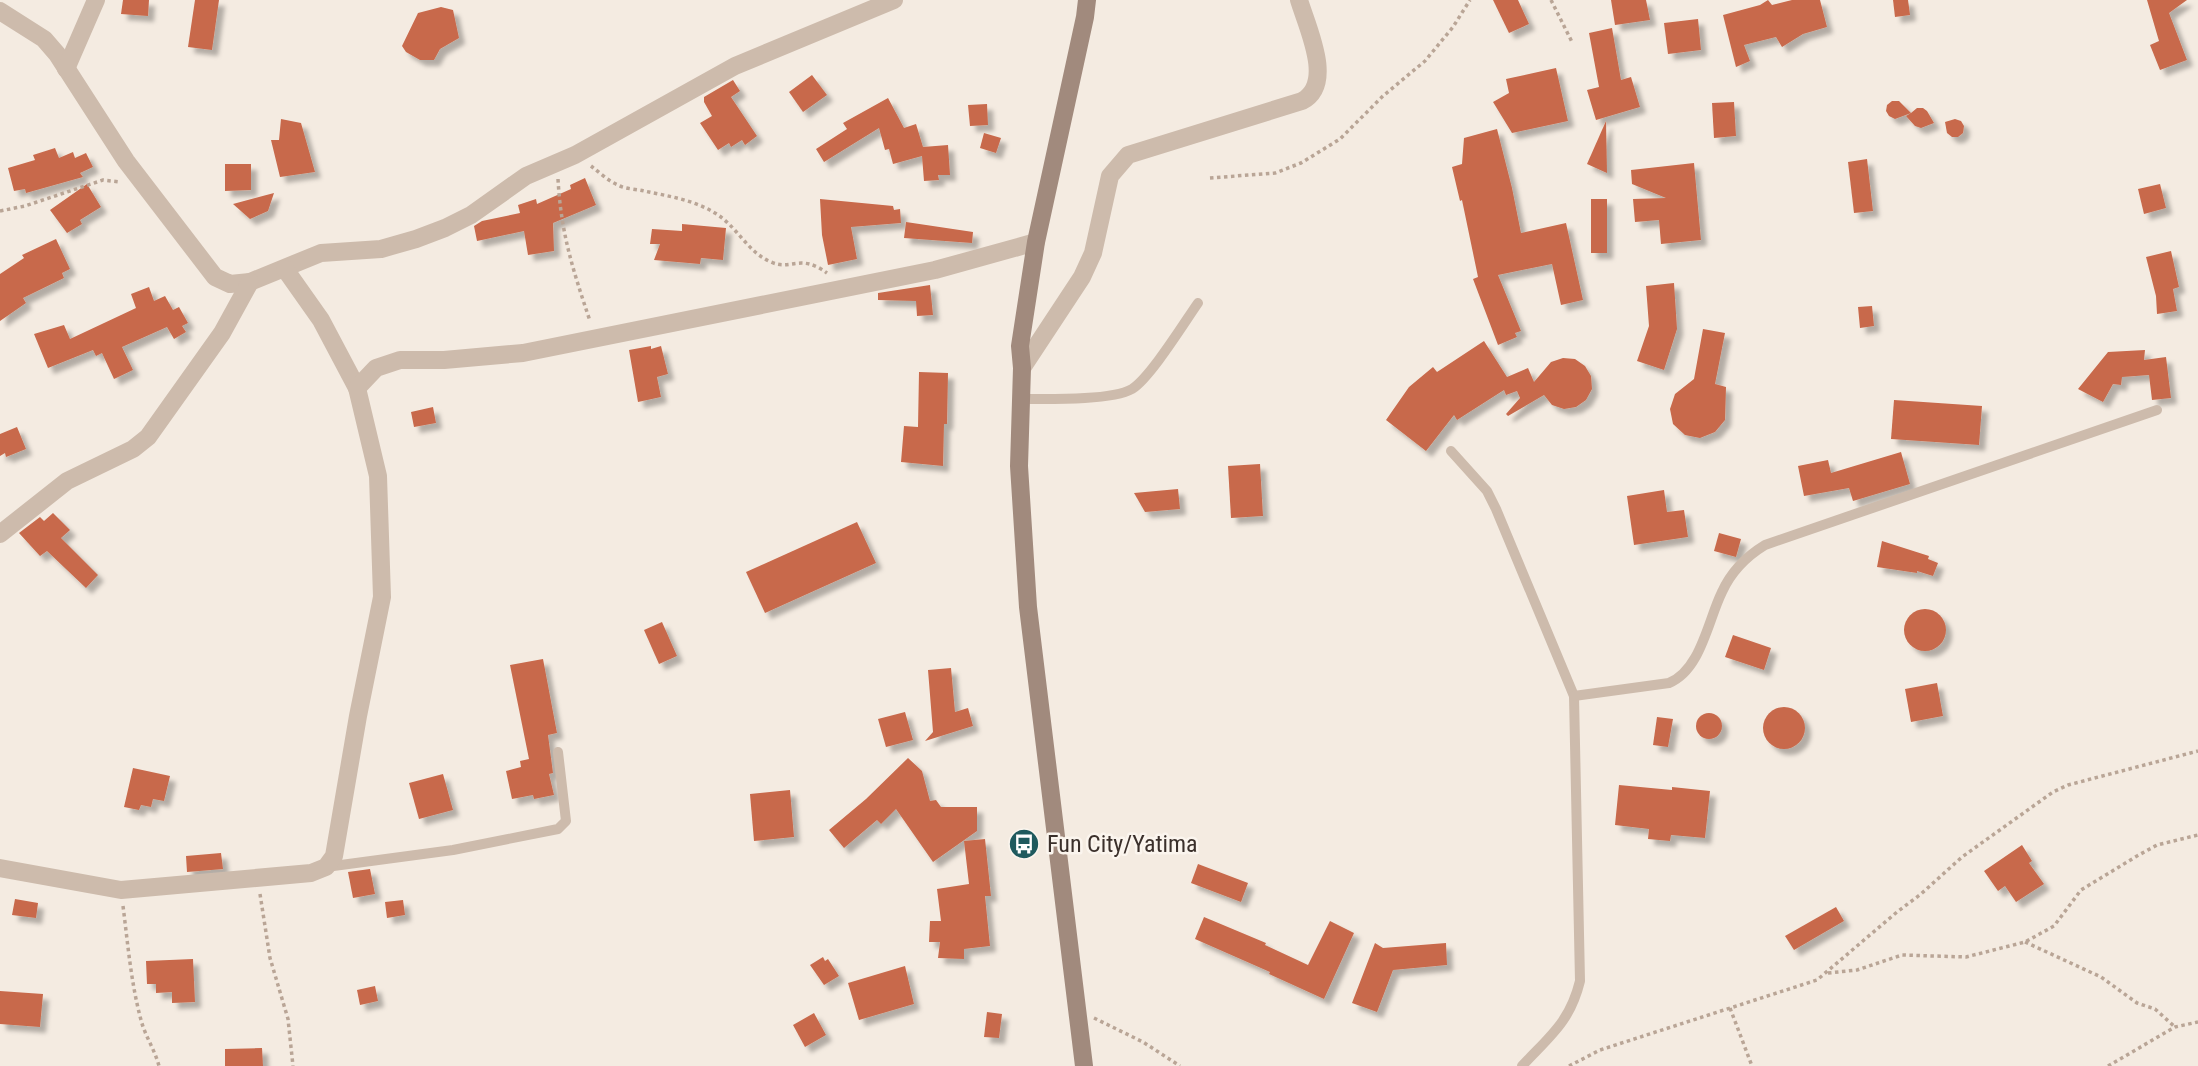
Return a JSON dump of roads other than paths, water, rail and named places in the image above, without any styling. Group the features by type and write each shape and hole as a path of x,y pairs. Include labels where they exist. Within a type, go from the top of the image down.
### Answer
{"main road":[{"path":"1084,1066 1028,607 1019,466 1019,399 1022,368 1020,346 1036,242 1087,0"}],"street":[{"path":"66,69 96,0"},
{"path":"0,11 44,39 143,184 215,277 230,284 250,282 321,253 381,248 445,228 471,215 526,177 575,155 735,66 894,0"},
{"path":"1022,368 1082,277 1093,253 1110,176 1120,162 1128,155 1302,102 1313,93 1319,76 1316,54 1299,0"},
{"path":"357,388 376,368 400,360 444,360 523,353 935,270 1036,242"},
{"path":"0,868 121,890 311,873 326,867 334,856 382,597 378,476 357,388 321,320 285,268"},
{"path":"0,534 67,481 133,449 148,437 222,333 250,282"}],"lane":[{"path":"1019,399 1084,399 1131,389 1164,351 1198,303"},
{"path":"1574,696 1669,683 1679,679 1702,645 1723,590 1752,552 1765,545 2157,410"},
{"path":"1451,451 1487,491 1574,696 1580,981 1574,1004 1564,1022 1522,1066"},
{"path":"326,867 453,850 558,829 566,821 558,752"}],"place":[{"name":"Fun City/Yatima","path":"1024,844"}]}
